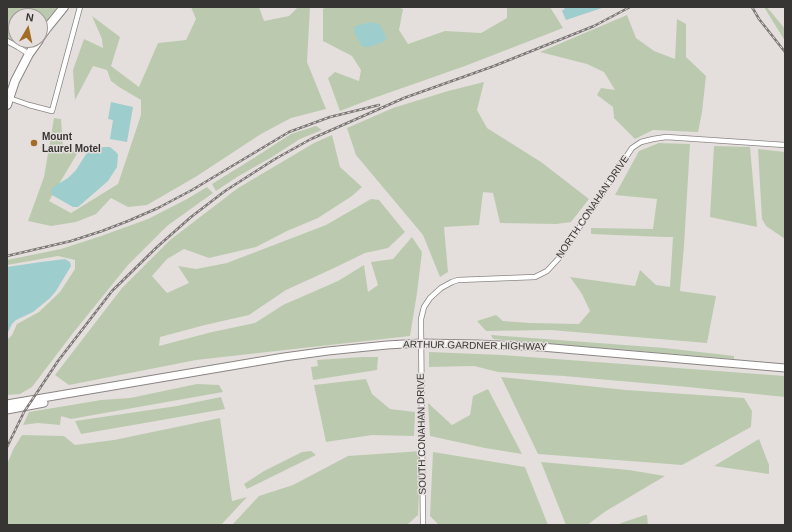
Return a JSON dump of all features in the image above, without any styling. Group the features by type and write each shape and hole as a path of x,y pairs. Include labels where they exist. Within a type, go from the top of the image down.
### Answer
{"highway":[{"path":"48,27 64,7"},
{"path":"8,101 15,81 33,48"}],"main road":[{"name":"ARTHUR GARDNER HIGHWAY","path":"7,410 284,356 328,350 421,343 541,347 785,368"},
{"name":"ARTHUR GARDNER HIGHWAY","path":"7,404 166,378"}],"street":[{"path":"8,101 52,111 80,7"},
{"path":"7,41 29,54"},
{"name":"NORTH CONAHAN DRIVE","path":"421,343 424,308 430,298 441,288 458,280 535,276 546,271 559,258 632,148 640,142 666,137 785,145"},
{"name":"SOUTH CONAHAN DRIVE","path":"421,343 423,525"}],"green space":[{"path":"7,7 57,7 48,19 48,8 8,8 7,38"},
{"path":"191,7 259,7 264,21 289,16 298,7 310,7 307,62 326,109 291,118 261,134 197,176 147,205 128,207 111,198 96,214 76,222 51,226 28,221 44,177 54,118 61,119 63,149 78,152 49,201 71,213 118,184 141,115 141,100 111,81 107,70 93,66 75,100 73,70 84,39 103,48 102,39 92,16 120,37 111,66 139,87 158,43 186,40 196,19"},
{"path":"326,7 397,7 403,9 399,30 408,44 445,31 481,33 507,18 507,7 550,7 563,28 465,66 340,111 328,78 335,72 359,81 361,70 352,56 323,41 323,9"},
{"path":"764,7 767,7 785,29 785,41"},
{"path":"627,15 636,38 654,51 675,59 677,19 686,24 686,57 706,76 698,132 653,130 635,139 614,118 613,107 597,95 601,88 615,90 604,72 587,64 540,52"},
{"path":"484,82 477,110 487,128 541,162 589,199 571,222 556,224 500,223 493,193 483,192 479,225 444,227 448,272 440,277 423,235 356,155 347,128 393,108 448,91"},
{"path":"316,126 322,130 300,139 216,191 212,184 291,134"},
{"path":"332,135 340,167 362,187 352,196 318,218 287,231 256,247 209,258 184,249 167,259 152,276 167,293 189,283 178,266 196,269 227,263 326,225 371,199 379,200 405,232 388,248 365,253 286,290 249,315 160,337 159,346 212,332 255,323 283,305 338,281 364,265 368,292 378,285 371,262 393,259 412,237 422,252 410,336 196,360 69,385 55,375 122,288 170,240 238,188 314,143"},
{"path":"659,143 690,144 680,291 716,296 707,343 550,330 486,331 477,321 496,315 503,321 579,324 590,311 582,294 570,277 635,286 640,270 656,285 670,287 673,237 591,234 591,228 653,229 657,199 615,195 639,151"},
{"path":"714,146 750,147 757,227 710,217"},
{"path":"758,149 785,152 785,239 766,226 762,219"},
{"path":"207,187 213,193 167,226 128,265 32,387 20,394 7,395 7,340 12,335 17,324 39,312 60,292 75,269 75,260 58,256 7,265 7,260 61,249 148,219"},
{"path":"491,335 665,348 734,356 734,359 493,339"},
{"path":"429,352 502,355 785,376 785,397 564,376 498,372 474,366 429,367"},
{"path":"378,357 377,370 313,380 311,367 318,366 317,360"},
{"path":"501,377 626,390 744,398 752,411 751,427 682,465 538,454"},
{"path":"366,379 372,394 390,409 415,412 414,436 372,435 326,442 314,385"},
{"path":"197,384 219,385 223,392 71,419 61,416 60,425 38,423 23,425 29,412 101,400 130,398"},
{"path":"488,389 522,454 485,448 430,436 428,403 452,425 470,415 473,396"},
{"path":"221,397 225,409 81,434 75,421 177,406"},
{"path":"220,418 232,501 247,497 221,525 7,525 7,464 22,435 64,436 75,445 114,440"},
{"path":"759,439 769,465 769,474 714,466"},
{"path":"311,451 316,455 247,489 244,484 264,471 302,452"},
{"path":"421,451 418,515 407,525 232,525 259,496 293,485 348,456"},
{"path":"433,452 525,467 548,525 439,525 430,516"},
{"path":"541,462 629,470 665,476 606,511 587,525 566,525"},
{"path":"647,515 648,525 618,525 621,523"}],"water":[{"path":"566,7 605,7 566,20 562,11"},
{"path":"371,22 380,25 386,39 378,44 364,47 357,38 354,28 355,26"},
{"path":"111,102 133,107 127,142 110,139 113,120 108,119"},
{"path":"103,147 110,147 118,155 117,167 108,181 78,207 73,207 52,195 51,189 68,178 76,170 88,151"},
{"path":"65,259 70,262 71,266 56,291 33,312 16,320 12,324 7,334 7,267"}],"railway":[{"path":"7,447 24,412 58,361 112,291 157,247 191,217 225,191 275,159 311,139 404,98 494,66 594,26 630,7"},
{"path":"752,7 759,19 785,52"},
{"path":"7,256 71,241 128,221 158,208 192,190 289,132 330,117 379,105"}],"place":[{"name":"Mount Laurel Motel","path":"34,143"}]}
